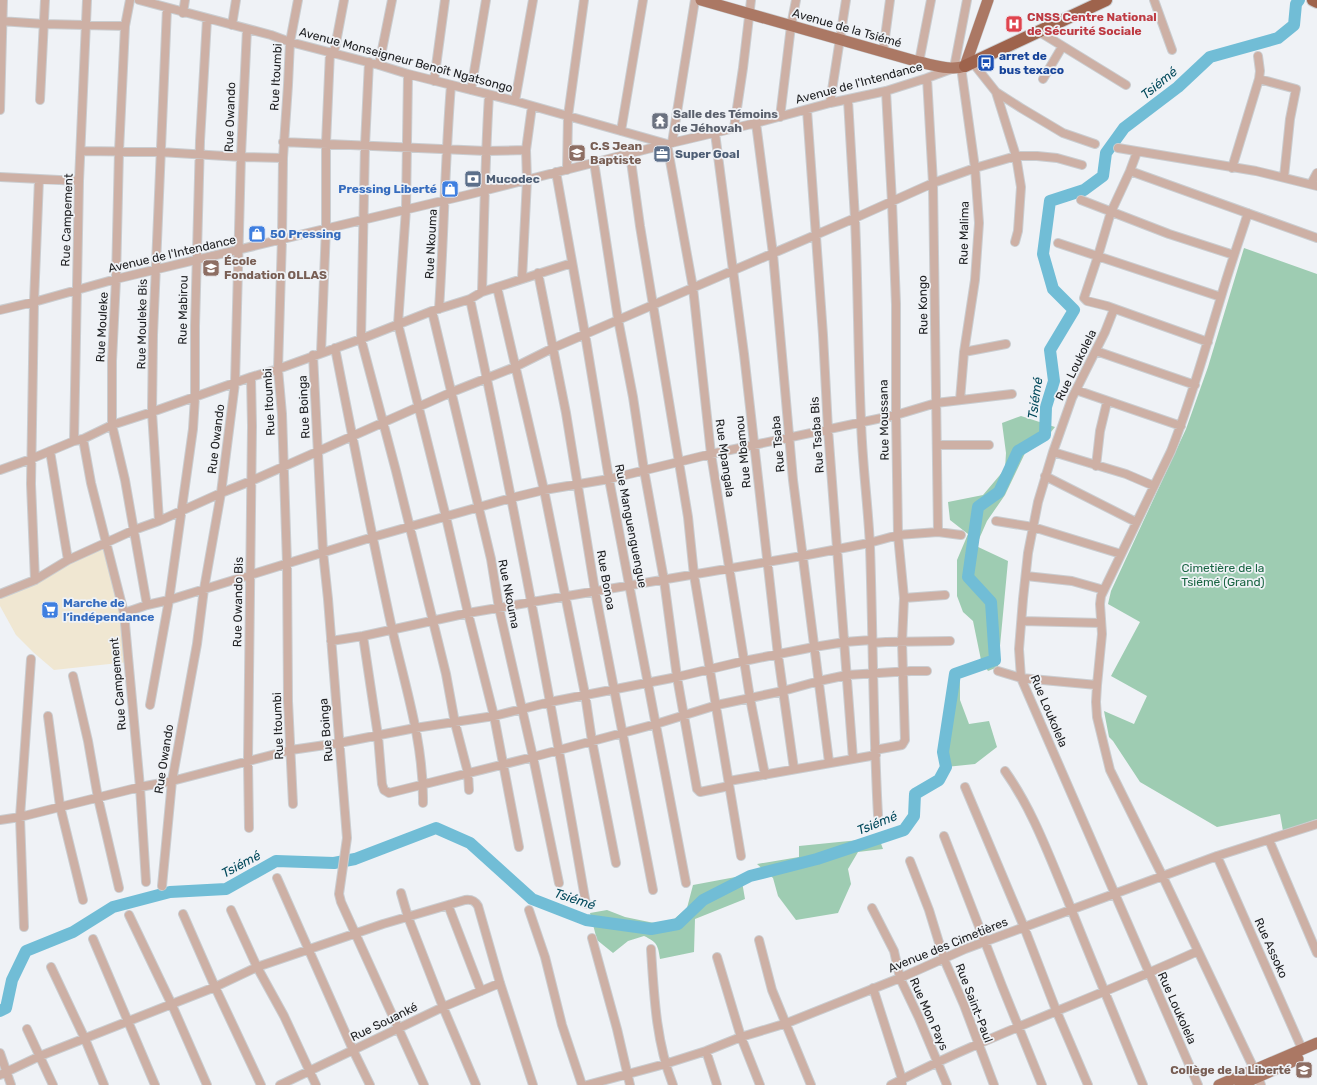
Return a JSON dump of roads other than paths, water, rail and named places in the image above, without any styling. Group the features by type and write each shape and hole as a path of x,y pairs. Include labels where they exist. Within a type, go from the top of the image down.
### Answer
{"highway":[{"path":"963,66 1106,0"},
{"path":"1313,0 1317,2"}],"main road":[{"name":"Avenue de la Tsiémé","path":"701,0 919,62 944,67 963,66"},
{"path":"963,66 988,0"},
{"path":"1219,1085 1258,1077 1302,1049 1317,1043"},
{"path":"1240,1085 1317,1051"}],"street":[{"path":"0,110 1,21 3,0"},
{"path":"40,100 45,0"},
{"name":"Rue Campement","path":"74,441 79,181 87,0"},
{"name":"Rue Mouleke","path":"130,0 125,26 119,151 116,279 112,361 112,425 125,480 146,605"},
{"path":"183,13 185,0"},
{"path":"232,25 236,0"},
{"name":"Rue Itoumbi","path":"293,804 288,701 287,563 282,414 278,369 282,238 282,158 290,42 298,0"},
{"name":"Rue Boinga","path":"344,0 332,52 326,144 326,228 317,354 318,452 323,552 347,838 339,894 341,902 424,1085"},
{"path":"379,65 392,0"},
{"path":"434,81 445,0"},
{"path":"471,90 486,0"},
{"path":"515,101 533,0"},
{"path":"567,170 568,116 584,0"},
{"path":"621,131 643,0"},
{"name":"Rue Mpangala","path":"695,0 670,143 693,288 711,454 750,698 765,775"},
{"path":"734,128 751,0"},
{"path":"780,117 791,26 796,0"},
{"path":"830,103 846,0"},
{"path":"883,52 890,0"},
{"path":"919,62 931,0"},
{"name":"Rue Malima","path":"960,400 964,352 975,280 978,230 975,168 963,66 967,0"},
{"path":"1154,0 1172,50"},
{"name":"Avenue Monseigneur Benoît Ngatsongo","path":"142,1 434,81 515,101 621,131 670,143"},
{"name":"Rue Mouleke Bis","path":"158,521 152,412 160,152 167,8"},
{"name":"Rue Mabirou","path":"150,705 168,600 193,429 195,397 196,260 207,19"},
{"path":"1,21 44,24 125,26"},
{"name":"Rue Owando","path":"162,886 172,782 221,493 235,383 241,157 247,29"},
{"path":"1038,31 1126,85"},
{"path":"1043,79 1062,47"},
{"path":"1232,168 1259,79 1260,71 1258,56"},
{"path":"369,62 365,145 361,339 446,674 455,723 468,773 469,790"},
{"path":"963,66 996,92 1037,118 1063,133 1095,144"},
{"name":"Avenue de l'Intendance","path":"0,310 116,279 527,180 670,143 780,117 830,103 886,91 963,66"},
{"path":"408,74 406,209 398,324 494,716 519,847"},
{"name":"Rue Kongo","path":"928,78 933,183 938,532"},
{"path":"1259,79 1296,89 1290,119 1284,177"},
{"name":"Rue Nkouma","path":"451,85 446,149 445,199 436,310 452,392 491,559 499,608 521,710 533,757 559,883"},
{"name":"Rue Moussana","path":"875,753 900,746 905,740 902,642 904,598 898,535 896,304 886,91"},
{"path":"996,92 1016,156 1021,187 1018,231 1015,242"},
{"path":"482,292 489,95"},
{"path":"848,100 855,218 861,422 870,543 878,815"},
{"path":"522,279 527,180 526,150 532,106"},
{"name":"Rue Tsaba Bis","path":"807,110 828,429 853,759"},
{"name":"Rue Tsaba","path":"756,123 773,254 793,480 829,762"},
{"name":"Rue Mbamou","path":"715,132 734,270 778,655 794,769"},
{"path":"283,142 486,151 526,150"},
{"path":"1118,148 1284,177 1314,185 1317,173"},
{"path":"81,150 282,158"},
{"path":"1137,152 1111,212 1084,298 1087,301 1208,342"},
{"path":"630,154 640,226 680,462 694,575 742,856"},
{"path":"0,594 34,580 68,560 134,530 318,452 383,422 515,366 618,319 773,254 933,183 975,168 1016,156 1057,158 1082,165"},
{"path":"594,162 618,319 633,397 644,470 664,580 677,677 698,791 700,792 765,775 829,762 853,759 875,753"},
{"path":"1130,171 1317,238"},
{"name":"Rue Manguenguengue","path":"556,172 609,479 686,883"},
{"path":"0,177 79,181"},
{"path":"34,580 31,459 34,302 39,179"},
{"path":"1081,200 1169,234 1234,255"},
{"path":"1248,213 1181,426 1171,451 1104,590 1100,604 1102,646 1096,685 1098,717 1110,770 1162,875 1258,1077"},
{"path":"1058,243 1221,297"},
{"path":"0,470 74,441 83,440 112,425 278,369 436,310 470,299 482,292 572,263"},
{"name":"Rue Bonoa","path":"538,273 566,413 595,592 606,642 622,733 653,890"},
{"path":"497,287 544,490 564,598 585,694 592,741 616,863"},
{"path":"470,299 511,498 559,749 586,904"},
{"name":"Rue Loukolela","path":"1114,309 1105,332 1072,398 1045,476 1038,502 1028,553 1023,599 1019,649 1021,678 1198,1085"},
{"path":"964,352 1006,344"},
{"path":"335,348 362,489 392,630 415,728 424,784 423,803"},
{"path":"1096,351 1195,385"},
{"name":"Rue Owando Bis","path":"249,828 248,761 251,377"},
{"path":"1076,390 1106,402 1181,426"},
{"path":"124,614 146,605 168,600 373,537 511,498 544,490 609,479 711,454 896,415 936,403 1012,394"},
{"path":"1096,466 1100,431 1106,402"},
{"name":"Rue Campement","path":"83,440 91,483 124,614 140,787 146,882"},
{"path":"937,445 989,445"},
{"path":"50,451 68,560"},
{"path":"1053,452 1126,474 1154,486"},
{"path":"1045,476 1136,522"},
{"path":"996,521 1033,527 1121,554"},
{"path":"331,641 363,636 499,608 802,556 870,543 898,535 938,532 961,535"},
{"path":"1026,576 1072,581 1104,590"},
{"path":"904,598 945,595"},
{"path":"1022,621 1101,623"},
{"path":"363,636 378,736 382,784 386,792 389,793 533,757 656,724 684,714 717,705 783,691 819,681 847,675 927,671"},
{"path":"0,820 20,817 140,787 172,782 291,750 339,744 415,728 494,716 585,694 614,690 814,647 845,642 950,641"},
{"path":"24,927 20,817 31,659"},
{"path":"998,671 1021,678 1096,685"},
{"path":"73,676 88,741 98,798 119,888"},
{"path":"48,716 60,806 83,900"},
{"path":"1005,771 1028,808 1089,951 1104,992 1143,1085"},
{"path":"965,787 1088,1085"},
{"name":"Avenue des Cimetières","path":"587,1085 665,1064 706,1051 741,1037 787,1022 900,978 985,942 1162,875 1317,825"},
{"path":"944,836 1042,1085"},
{"path":"1268,840 1317,953"},
{"name":"Rue Assoko","path":"1217,856 1302,1049"},
{"name":"Rue Saint-Paul","path":"910,861 929,910 944,959 964,1005 994,1085"},
{"path":"277,878 308,950 370,1085"},
{"path":"400,893 443,1007 476,1085"},
{"path":"3,1073 40,1056 172,1005 257,967 383,924 465,900 471,900 478,906 500,983 533,1085"},
{"path":"448,906 481,991"},
{"name":"Rue Mon Pays","path":"872,908 894,951 900,978 919,1018 947,1085"},
{"path":"231,910 257,967 284,1016 316,1085"},
{"path":"529,910 545,957 562,1025 582,1085"},
{"path":"183,914 261,1085"},
{"path":"129,915 172,1005 207,1085"},
{"path":"592,938 617,1029 630,1085"},
{"path":"93,939 155,1085"},
{"path":"759,940 772,990 787,1022 811,1085"},
{"path":"651,950 657,1028 665,1064 673,1085"},
{"path":"891,1085 902,1082 938,1062 978,1044 1019,1028 1056,1010 1149,974 1198,951"},
{"path":"717,957 741,1037 760,1085"},
{"path":"51,967 85,1039 104,1085"},
{"name":"Rue Souanké","path":"280,1085 443,1007 500,983"},
{"path":"873,988 902,1082"},
{"path":"27,1029 53,1085"},
{"path":"706,1051 717,1085"},
{"path":"0,1053 3,1073 11,1085"}],"waterway":[{"name":"Tsiémé","path":"0,1011 6,1008 12,980 26,951 73,932 113,907 170,892 226,889 276,861 334,863 355,859 436,828 470,843 532,899 586,920 651,929 678,924 703,900 750,876 817,859 904,830 914,816 915,794 939,780 946,767 943,752 955,674 995,660 991,602 968,577 978,507 999,492 1018,451 1045,435 1046,407 1054,381 1050,350 1074,310 1053,289 1043,254 1050,201 1084,190 1103,176 1106,153 1124,128 1178,87 1210,57 1278,38 1294,25 1296,4 1299,0"}],"place":[{"name":"CNSS Centre National de Sécurité Sociale","path":"1014,24"},
{"name":"arret de bus texaco","path":"986,63"},
{"name":"Salle des Témoins de Jéhovah","path":"660,121"},
{"name":"C.S Jean Baptiste","path":"577,153"},
{"name":"Super Goal","path":"662,154"},
{"name":"Mucodec","path":"473,179"},
{"name":"Pressing Liberté","path":"450,189"},
{"name":"50 Pressing","path":"257,234"},
{"name":"École Fondation OLLAS","path":"211,268"},
{"name":"Marche de l’indépendance","path":"50,610"},
{"name":"Collège de la Liberté","path":"1304,1070"}],"park label":[{"name":"Cimetière de la Tsiémé (Grand)","path":"1223,575"}]}
